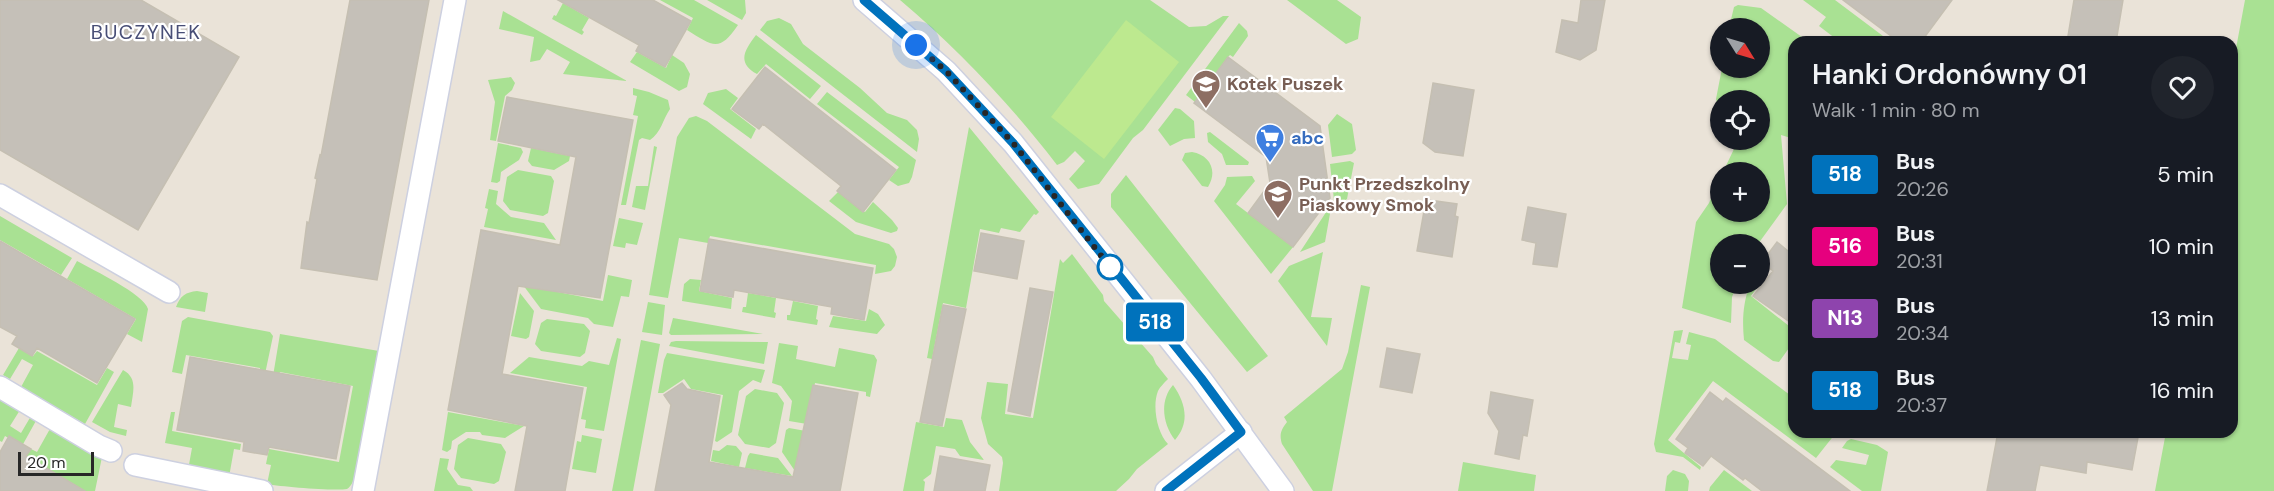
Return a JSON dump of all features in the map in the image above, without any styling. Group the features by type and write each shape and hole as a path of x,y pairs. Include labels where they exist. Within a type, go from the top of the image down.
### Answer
{"street":[{"path":"363,491 455,0"},
{"path":"864,0 946,71 1013,143 1201,378 1283,491"},
{"path":"0,195 169,291"},
{"path":"0,387 111,451"},
{"path":"1166,491 1241,432"},
{"path":"135,465 262,491"}],"green space":[{"path":"660,0 694,0 738,25 726,40 715,44 710,43 687,30 693,18"},
{"path":"707,0 745,0 746,13 742,20"},
{"path":"900,0 1150,0 1189,27 1206,26 1223,16 1229,16 1099,184 1078,189 1069,179 1085,161 1075,151 1064,162 1057,165 983,78"},
{"path":"1287,0 1337,0 1361,17 1358,39 1346,44"},
{"path":"1803,0 1835,0 1883,36 1832,36 1819,26 1826,17"},
{"path":"2245,0 2274,0 2274,491 2155,491 2165,438 2238,438 2238,38"},
{"path":"563,3 589,18 582,30 584,32 582,35 552,19"},
{"path":"1738,5 1761,8 1801,36 1788,36 1788,137 1781,135 1787,204 1765,234 1710,234 1710,294 1733,294 1731,323 1682,308 1696,222 1710,201 1710,222 1770,222 1770,162 1728,162 1734,150 1770,150 1770,90 1718,90 1720,78 1770,78 1770,18 1731,18 1734,7"},
{"path":"503,11 627,81 563,74 570,62 547,49 540,60 530,62 534,37 499,29"},
{"path":"779,18 791,24 803,44 860,88 887,113 907,120 917,130 919,139 917,152 760,30 767,21"},
{"path":"1126,20 1179,62 1104,159 1051,117"},
{"path":"1239,23 1247,31 1248,36 1233,57 1230,55 1228,57 1195,102 1186,95"},
{"path":"756,35 821,86 810,99 766,64 757,74 746,65 744,56"},
{"path":"637,52 666,68 672,55 684,63 690,74 687,87 679,91 630,62"},
{"path":"511,77 515,83 512,90 505,96 496,141 490,140 495,102 488,80"},
{"path":"633,88 668,100 670,109 654,137 650,140 642,138 639,140 626,205 621,205 638,116 633,115 637,96 633,95"},
{"path":"726,89 738,98 730,109 756,129 751,139 703,104 708,93"},
{"path":"827,92 916,160 909,183 898,186 889,180 899,167 817,104"},
{"path":"1175,108 1180,109 1194,121 1195,138 1184,139 1170,146 1158,130"},
{"path":"1337,114 1352,124 1356,150 1352,154 1332,157 1328,125"},
{"path":"696,116 707,121 855,234 889,244 897,257 895,266 891,271 875,274 876,265 710,236 708,243 679,238 668,298 649,295 677,137 689,118"},
{"path":"969,127 1039,212 1034,214 1020,232 1001,228 999,233 980,229 966,308 943,303 932,359 927,358"},
{"path":"1210,132 1249,162 1248,165 1226,165 1222,154 1208,142 1207,133"},
{"path":"498,143 521,148 523,152 519,160 501,172 500,181 497,183 491,182"},
{"path":"654,146 657,147 645,210 632,207 636,186 648,186"},
{"path":"531,148 570,156 569,161 554,170 532,166 528,161"},
{"path":"1192,152 1208,160 1212,175 1208,187 1202,186 1182,160 1185,153"},
{"path":"1350,161 1354,163 1347,199 1331,208 1325,242 1300,252 1334,200 1330,164"},
{"path":"518,170 551,176 554,181 548,213 543,216 510,210 503,201 507,177"},
{"path":"1126,175 1268,356 1247,372 1111,207 1111,194"},
{"path":"1252,176 1255,181 1236,204 1293,247 1271,274 1214,201 1225,185 1227,177"},
{"path":"489,189 498,191 496,204 511,217 544,223 556,240 484,227"},
{"path":"838,192 865,212 873,202 892,220 898,228 897,231 891,233 856,222 829,201"},
{"path":"0,216 72,258 61,275 0,240"},
{"path":"619,218 643,223 637,245 626,243 625,248 613,246"},
{"path":"1323,252 1311,317 1332,318 1327,346 1278,281 1289,266"},
{"path":"1072,254 1103,295 1104,301 1153,357 1168,379 1158,391 1155,404 1158,426 1168,444 1137,469 1116,491 999,491 1002,457 988,444 981,418 987,382 1008,384 1005,414 1033,418 1060,259 1063,263"},
{"path":"77,261 128,290 144,303 148,309 142,342 127,334 136,319 67,279"},
{"path":"608,275 632,280 629,297 621,296 613,327 594,324 588,318 541,309 523,285 603,301"},
{"path":"690,279 701,280 699,291 732,298 731,309 682,301 684,284"},
{"path":"1361,285 1370,287 1332,491 1313,491 1282,444 1281,432 1287,422 1284,417 1342,369 1348,352"},
{"path":"197,291 208,293 205,312 176,307 184,295"},
{"path":"520,293 534,311 529,337 526,339 511,336"},
{"path":"748,293 776,298 775,318 742,312 743,307 746,307"},
{"path":"1747,294 1752,294 1751,296 1788,325 1788,349 1779,362 1773,361 1744,340"},
{"path":"793,301 818,306 817,325 787,320"},
{"path":"648,302 665,305 662,335 642,332"},
{"path":"869,309 878,314 885,325 877,334 829,327 833,316 866,321"},
{"path":"188,317 270,332 273,336 265,374 260,373 260,368 186,355 182,374 172,372 182,321"},
{"path":"673,318 763,334 671,335 669,333"},
{"path":"547,319 584,324 590,331 585,353 580,357 541,351 535,344 541,323"},
{"path":"1683,330 1680,343 1675,342 1672,358 1688,360 1691,345 1686,344 1689,332 1715,339 1788,394 1788,437 1713,381 1668,440 1701,467 1700,470 1683,457 1656,452 1654,444 1674,331"},
{"path":"280,334 379,351 356,473 352,484 347,489 267,484 271,465 266,464 269,449 339,462 353,386 280,372 278,377 273,376"},
{"path":"617,338 621,339 604,431 585,428 586,420 581,419 587,387 510,373 529,357 582,366 589,361 609,365"},
{"path":"641,340 660,344 633,491 612,491"},
{"path":"671,342 768,342 764,364 669,346"},
{"path":"779,343 798,346 796,359 835,367 839,348 874,355 877,360 870,397 866,396 866,392 815,383 807,424 789,421 792,401 781,386 772,383"},
{"path":"19,348 33,356 37,351 97,385 107,368 114,372 85,424 21,387 33,365 22,359 10,379 3,375"},
{"path":"667,353 765,370 761,383 753,380 739,391 732,432 717,442 715,441 723,395 691,389 684,379 663,393 658,393"},
{"path":"123,370 133,381 131,407 118,404 114,427 127,430 126,436 110,432 92,422"},
{"path":"1173,385 1181,399 1184,413 1183,427 1175,440 1164,413 1166,398"},
{"path":"755,389 777,393 784,403 776,443 769,448 745,444 738,435 746,396"},
{"path":"0,398 20,410 10,426 21,433 31,416 37,419 22,446 5,436 2,442 0,441"},
{"path":"171,412 175,412 172,431 241,444 240,450 234,449 229,477 188,470 192,448 165,443"},
{"path":"448,412 524,426 505,438 482,435 480,432 466,432 452,441 451,449 447,452 442,450"},
{"path":"946,418 962,420 970,442 984,460 960,456 955,449 936,446 931,474 923,480 925,482 924,491 903,491 916,422 944,427"},
{"path":"51,427 102,457 95,491 85,491 26,456 31,449 37,452"},
{"path":"789,428 806,431 797,474 782,452 786,430"},
{"path":"582,435 602,439 596,473 572,469 577,441 581,442"},
{"path":"468,438 501,444 506,452 499,481 494,484 461,478 454,469 458,445"},
{"path":"1789,438 1832,438 1816,458"},
{"path":"1851,439 1877,445 1888,452 1881,491 1862,491 1830,467 1836,460 1866,465 1869,455 1842,448"},
{"path":"727,445 736,446 742,453 739,467 711,461 713,450 719,451"},
{"path":"750,453 778,458 792,476 745,468"},
{"path":"440,458 449,459 447,469 458,485 470,487 473,491 434,491"},
{"path":"1463,462 1536,475 1534,491 1458,491"},
{"path":"1673,470 1685,474 1689,481 1688,491 1665,491 1667,476"},
{"path":"1724,470 1752,491 1709,491"}],"building":[{"path":"0,0 141,0 239,57 138,230 0,150"},
{"path":"350,0 429,0 377,280 301,268 307,222 309,223 317,179 315,178"},
{"path":"558,0 653,0 691,21 665,67 636,51 639,45"},
{"path":"1581,0 1605,0 1596,50 1580,60 1556,52 1562,20 1578,23"},
{"path":"1843,0 1952,0 1925,36 1891,36"},
{"path":"2074,0 2123,0 2117,36 2068,36"},
{"path":"1228,57 1320,126 1330,198 1293,247 1248,213 1270,183 1266,157 1194,103"},
{"path":"765,67 896,170 863,212 837,191 841,186 763,124 759,129 732,109"},
{"path":"1433,83 1474,90 1463,156 1435,152 1423,143"},
{"path":"507,97 633,120 600,298 518,286 502,374 583,388 565,491 515,491 527,426 448,410 481,230 560,245 576,157 498,141"},
{"path":"1429,200 1457,204 1455,216 1458,217 1452,257 1417,251 1424,211 1427,212"},
{"path":"1528,207 1566,214 1557,267 1533,264 1536,243 1522,240"},
{"path":"981,233 1024,241 1017,279 974,271"},
{"path":"709,239 873,268 864,320 831,314 832,307 734,290 733,297 700,291"},
{"path":"0,241 135,319 97,383 37,348 32,356 12,344 17,336 0,327"},
{"path":"1777,242 1788,251 1788,321 1753,296 1770,294 1770,275 1773,271 1770,269 1770,251"},
{"path":"1030,288 1053,292 1030,416 1008,411"},
{"path":"943,305 966,309 942,426 920,422"},
{"path":"1387,348 1420,354 1412,393 1380,387"},
{"path":"190,357 350,386 336,459 269,447 267,455 243,451 244,442 177,430"},
{"path":"682,383 687,389 720,396 709,462 793,477 813,385 858,393 840,491 655,491 671,405 664,395"},
{"path":"1491,392 1533,400 1527,436 1523,435 1519,459 1495,454 1499,431 1488,413"},
{"path":"1710,392 1723,402 1726,398 1850,491 1762,491 1711,456 1703,466 1685,453 1688,448 1676,439"},
{"path":"9,436 31,449 26,456 85,491 0,491 0,452"},
{"path":"1997,438 2138,438 2132,470 2087,462 2086,473 2040,465 2035,491 1987,491"},
{"path":"940,456 990,465 985,491 934,491"}],"bus line":[{"name":"518","path":"864,0 946,71 1013,143 1201,378 1241,432 1166,491"}],"place":[{"name":"Kotek Puszek","path":"1206,110"},
{"name":"abc","path":"1270,164"},
{"name":"Punkt Przedszkolny Piaskowy Smok","path":"1278,220"}],"district":[{"name":"BUCZYNEK","path":"146,32"}],"route":[{"path":"916,45 946,71 1013,143 1110,267"}]}
